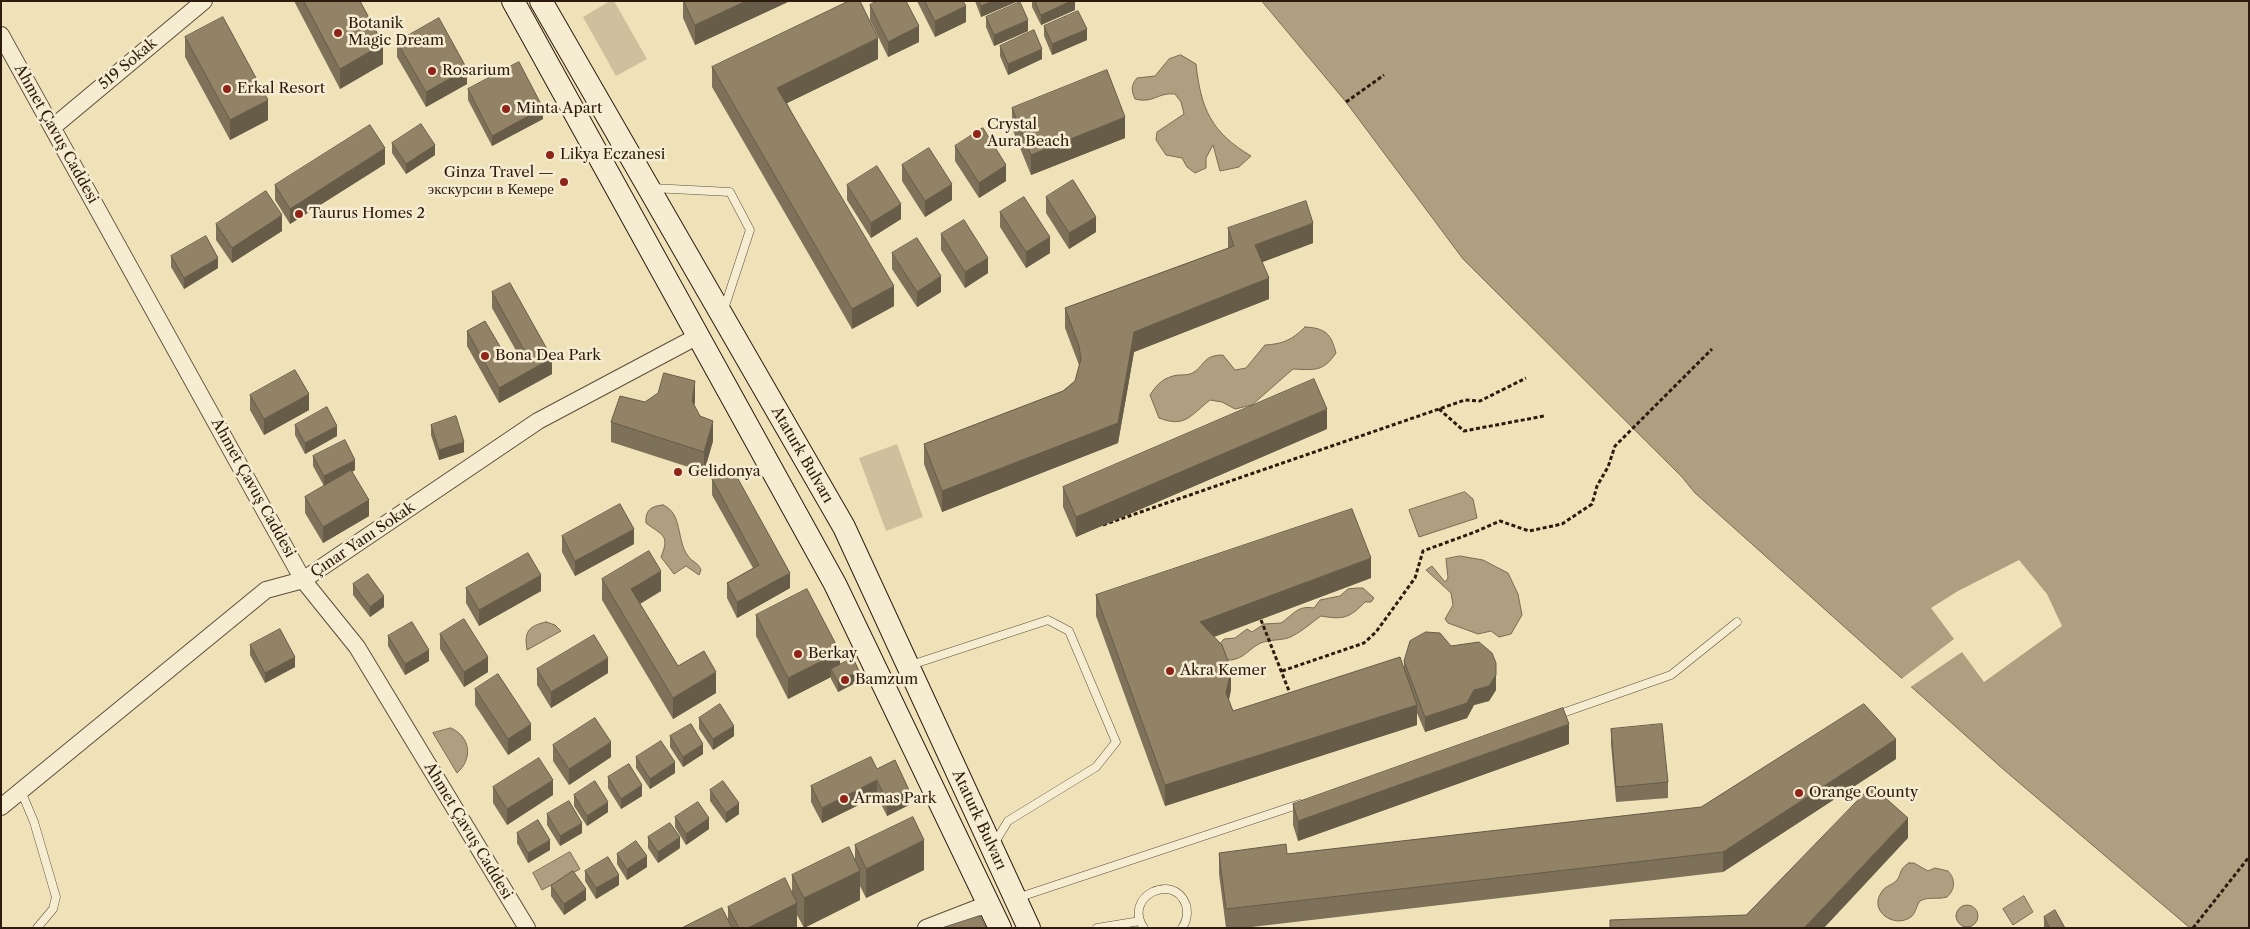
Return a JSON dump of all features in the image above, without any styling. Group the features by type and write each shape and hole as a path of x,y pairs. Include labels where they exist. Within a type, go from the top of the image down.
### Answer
{"main road":[{"name":"Ataturk Bulvarı","path":"513,1 835,584 1000,928"},
{"name":"Ataturk Bulvarı","path":"540,1 844,527 1029,928"}],"street":[{"name":"519 Sokak","path":"53,127 204,1"},
{"name":"Ahmet Çavuş Caddesi","path":"1,35 303,580 357,647 526,928"},
{"name":"Çınar Yanı Sokak","path":"1,807 266,590 303,580 538,421 698,336"},
{"path":"926,928 988,904"}],"lane":[{"path":"648,188 730,192 750,230 722,316"},
{"path":"907,664 917,663 1048,620 1069,631 1116,742 1096,767 1008,821 992,847"},
{"path":"1551,717 1671,675 1737,622"},
{"path":"21,791 34,822 56,897 53,909 38,928"},
{"path":"1015,898 1310,800"},
{"path":"1097,928 1142,924 1138,912 1144,898 1155,890 1168,890 1180,896 1187,908 1186,921 1182,928"}],"path":[{"path":"1346,102 1384,76"},
{"path":"1282,671 1364,643 1376,632 1415,578 1423,551 1475,532 1500,520 1529,531 1562,524 1592,504 1597,486 1608,467 1615,446 1712,349"},
{"path":"1103,525 1465,400 1480,401 1526,378"},
{"path":"1439,409 1464,432 1544,416"},
{"path":"1261,620 1293,702"},
{"path":"2192,928 2249,857"}],"shaded area":[{"path":"610,1 614,1 647,59 616,76 583,17"},
{"path":"1262,1 2249,1 2249,928 2190,928 2003,769 1695,493 1682,477 1463,259 1346,102"},
{"path":"1181,55 1196,64 1201,94 1210,118 1226,138 1251,156 1239,167 1220,171 1213,145 1206,158 1206,168 1195,173 1187,167 1182,158 1166,155 1156,140 1157,132 1184,114 1181,102 1175,94 1146,100 1135,99 1132,90 1133,85 1137,78 1155,76 1169,59"},
{"path":"1305,327 1323,331 1330,337 1336,353 1327,364 1313,369 1293,369 1252,405 1235,409 1222,402 1210,400 1187,419 1175,422 1159,418 1150,395 1158,384 1165,379 1190,374 1207,359 1223,355 1235,370 1246,368 1265,345 1277,344 1287,340"},
{"path":"897,444 923,517 886,531 859,458"},
{"path":"1465,492 1473,499 1477,518 1419,537 1409,510"},
{"path":"663,505 674,514 684,550 700,567 699,575 686,566 674,574 661,557 665,540 661,534 646,523 646,519 649,510"},
{"path":"1460,556 1483,560 1508,573 1518,594 1522,615 1511,634 1499,637 1491,631 1478,634 1448,623 1445,619 1453,605 1451,593 1426,570 1432,566 1445,582 1448,578 1446,559"},
{"path":"1363,588 1374,598 1371,602 1365,602 1350,615 1341,618 1321,616 1292,636 1261,643 1236,659 1226,660 1218,646 1224,639 1235,638 1247,629 1252,632 1264,624 1281,623 1299,609 1314,608 1320,600 1340,596 1348,589"},
{"path":"546,622 555,625 561,631 527,650 526,639 531,628"},
{"path":"451,728 463,737 467,749 466,761 457,773 433,733"},
{"path":"570,852 580,869 542,890 533,873"},
{"path":"1909,863 1914,863 1928,871 1935,868 1948,871 1954,884 1947,897 1920,901 1911,917 1897,921 1885,916 1881,912 1878,900 1882,891 1898,879 1903,868"},
{"path":"2024,896 2033,912 2013,925 2003,909"},
{"path":"1967,905 1975,908 1978,916 1975,924 1967,927 1959,924 1956,916 1959,908"}],"pier":[{"path":"2019,560 2047,594 2062,626 1984,682 1962,652 1909,688 1900,680 1954,639 1931,608 1958,591"}],"building":[{"name":"Botanik Magic Dream","path":"304,1 360,1 383,44 340,69"},
{"path":"684,1 746,1 695,25"},
{"path":"849,1 860,1 878,38 777,88 894,286 852,309 712,67"},
{"path":"877,1 906,1 919,26 888,42 870,5"},
{"path":"925,1 963,1 966,6 935,21"},
{"path":"979,1 993,1 981,6"},
{"path":"1035,1 1071,1 1041,15"},
{"path":"1020,2 1028,20 994,35 986,17"},
{"path":"1078,11 1087,29 1052,44 1044,26"},
{"name":"Erkal Resort","path":"223,17 268,100 230,120 185,37"},
{"name":"Rosarium","path":"439,18 467,69 426,92 397,42"},
{"path":"1034,30 1042,49 1008,64 1000,46"},
{"name":"Minta Apart","path":"519,62 543,108 492,136 468,89"},
{"path":"1107,70 1125,117 1031,155 1012,108"},
{"path":"421,124 435,145 406,164 392,143"},
{"path":"370,125 385,148 290,209 275,185"},
{"path":"983,128 1006,165 979,183 955,146"},
{"path":"929,148 952,184 925,201 902,165"},
{"path":"877,166 901,204 871,223 847,185"},
{"path":"1073,180 1096,217 1069,233 1046,197"},
{"path":"266,191 282,215 232,248 216,224"},
{"path":"1024,197 1050,237 1026,252 1000,212"},
{"path":"1306,201 1313,223 1255,245 1269,278 1134,332 1118,423 942,491 924,444 1063,391 1075,381 1081,359 1079,346 1065,308 1234,246 1228,228"},
{"path":"964,220 988,258 965,272 941,234"},
{"path":"206,236 218,258 184,278 171,256"},
{"path":"917,238 941,276 917,292 892,253"},
{"path":"510,283 552,358 499,388 467,331 485,321 508,360 524,350 492,292"},
{"path":"295,370 309,394 264,419 250,395"},
{"path":"664,373 695,381 692,401 700,416 713,421 704,452 611,422 620,396 645,402 658,393"},
{"path":"1314,379 1327,409 1076,517 1063,487"},
{"path":"327,407 337,426 305,443 295,425"},
{"path":"456,416 464,442 439,450 431,425"},
{"path":"345,440 355,460 324,476 313,456"},
{"path":"732,468 790,573 737,602 727,583 759,565 712,479"},
{"path":"351,470 369,500 323,527 305,497"},
{"path":"620,504 634,529 575,561 562,536"},
{"name":"Akra Kemer","path":"1352,509 1371,558 1200,622 1222,645 1231,669 1226,693 1233,711 1400,657 1417,705 1165,785 1096,595"},
{"path":"649,551 661,571 631,589 678,666 704,651 716,672 673,698 602,579"},
{"path":"528,553 541,575 479,610 466,588"},
{"path":"368,574 384,596 370,607 353,584"},
{"name":"Berkay","path":"807,589 840,652 788,678 756,615"},
{"path":"464,619 488,657 464,672 440,634"},
{"path":"412,622 429,650 405,664 388,636"},
{"path":"280,629 295,657 265,673 250,645"},
{"path":"1426,632 1440,633 1451,646 1479,642 1492,653 1496,663 1496,675 1489,686 1474,690 1467,703 1425,717 1404,661 1410,641"},
{"path":"594,635 608,658 551,692 537,669"},
{"path":"853,658 859,671 838,682 831,669"},
{"path":"498,674 531,724 508,739 475,689"},
{"path":"720,704 734,726 713,739 699,718"},
{"path":"1864,704 1896,739 1723,852 1226,909 1219,853 1286,844 1287,854 1701,807"},
{"path":"1563,708 1569,724 1298,821 1293,804"},
{"path":"595,718 611,742 569,769 553,745"},
{"path":"691,724 703,744 683,757 670,736"},
{"path":"1662,724 1668,782 1616,787 1611,729"},
{"path":"661,741 675,762 650,779 636,757"},
{"path":"871,757 877,769 895,760 909,790 887,801 877,780 822,808 811,786"},
{"path":"539,758 553,780 507,809 493,787"},
{"path":"629,764 642,785 621,799 608,777"},
{"path":"595,781 608,802 587,816 574,795"},
{"path":"723,781 739,803 726,813 710,790"},
{"path":"1872,786 1908,818 1804,928 1610,928 1610,920 1746,915"},
{"path":"569,801 582,823 560,836 547,814"},
{"path":"698,802 709,818 686,834 675,817"},
{"path":"913,817 924,840 866,869 855,845"},
{"path":"538,820 550,840 528,853 517,833"},
{"path":"670,823 680,837 658,852 648,837"},
{"path":"636,841 647,856 627,869 617,854"},
{"path":"849,847 860,871 804,898 792,875"},
{"path":"608,857 619,875 596,888 585,871"},
{"path":"573,871 586,889 564,904 551,886"},
{"path":"785,878 797,903 748,928 739,928 728,907"},
{"path":"722,908 732,928 682,928"},
{"path":"2055,910 2065,928 2050,928 2044,917"},
{"path":"980,916 986,928 942,928"}],"place":[{"name":"Botanik Magic Dream","path":"338,33"},
{"name":"Rosarium","path":"432,71"},
{"name":"Erkal Resort","path":"227,89"},
{"name":"Minta Apart","path":"506,109"},
{"name":"Crystal Aura Beach","path":"977,134"},
{"name":"Likya Eczanesi","path":"550,155"},
{"name":"Ginza Travel — экскурсии в Кемере","path":"564,182"},
{"name":"Taurus Homes 2","path":"299,214"},
{"name":"Bona Dea Park","path":"485,356"},
{"name":"Gelidonya","path":"678,472"},
{"name":"Berkay","path":"798,654"},
{"name":"Akra Kemer","path":"1170,671"},
{"name":"Bamzum","path":"845,680"},
{"name":"Orange County","path":"1799,793"},
{"name":"Armas Park","path":"844,799"}]}
